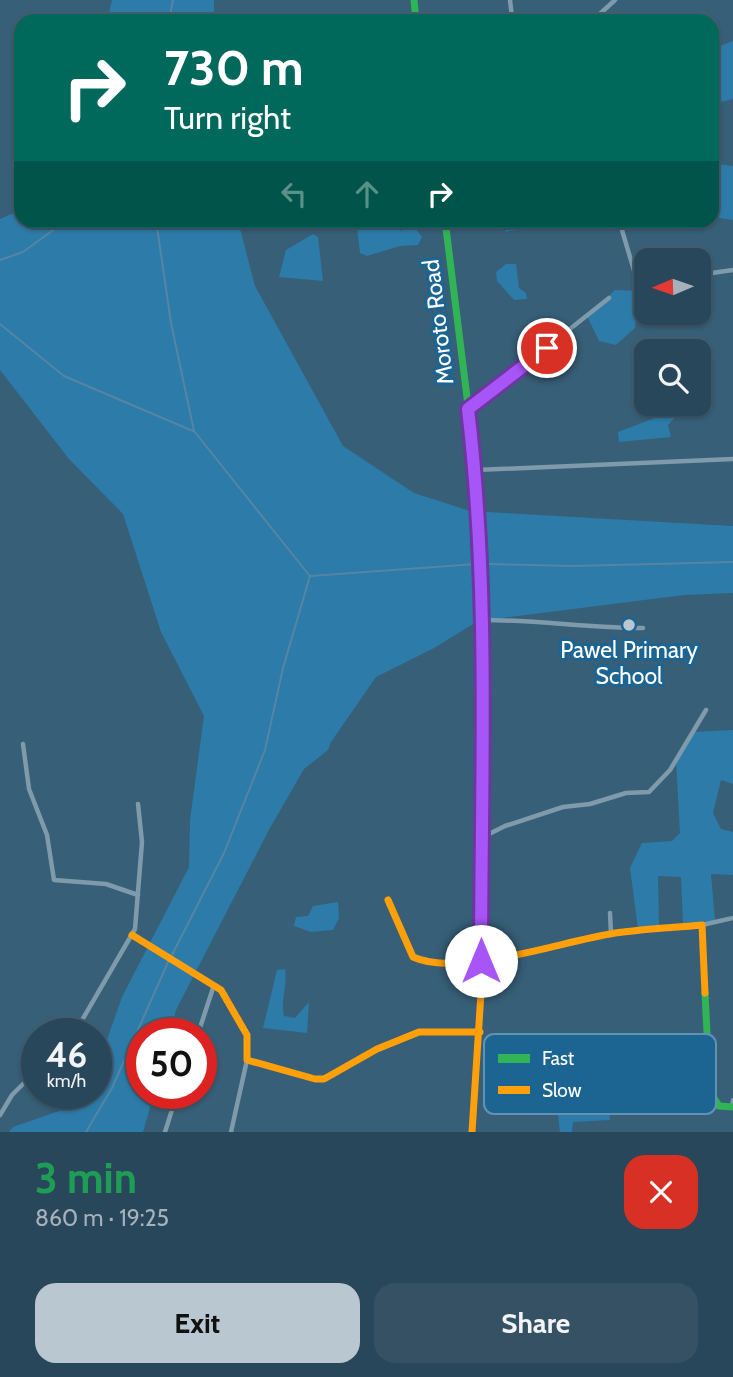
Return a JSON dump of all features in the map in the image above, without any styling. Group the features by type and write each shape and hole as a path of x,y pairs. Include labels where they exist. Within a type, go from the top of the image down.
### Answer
{"street":[{"path":"600,14 615,0"},
{"name":"Moroto Road","path":"446,228 475,471 485,620 480,1032 472,1132"},
{"path":"621,228 634,275"},
{"path":"711,273 733,270"},
{"path":"468,409 609,298"},
{"path":"475,471 733,459"},
{"path":"485,620 544,621 601,628 643,628"},
{"path":"482,837 505,826 563,807 583,806 626,793 649,792 670,769 706,710"},
{"path":"23,744 29,789 47,835 54,880 106,884 138,895"},
{"path":"83,1018 132,935 142,842 138,804"},
{"path":"388,900 416,960 426,963 481,961 611,934 702,925 733,918"},
{"path":"610,913 611,934"},
{"path":"702,925 706,1034"},
{"path":"132,935 214,985 225,995 247,1035 247,1060 231,1132"},
{"path":"203,1018 214,985"},
{"path":"247,1060 315,1080 324,1079 333,1077 377,1049 419,1032 480,1032"},
{"path":"0,1115 21,1087"},
{"path":"716,1102 719,1107"},
{"path":"716,1107 733,1104"},
{"path":"165,1132 172,1109"}],"shaded area":[{"path":"112,0 214,0 214,14 109,14"},
{"path":"733,41 733,99 719,102 719,46"},
{"path":"719,164 733,166 733,220 719,218"},
{"path":"14,213 14,228 240,228 255,286 343,446 414,493 470,511 733,526 733,593 684,595 478,621 434,648 376,677 328,750 304,769 270,828 174,1018 126,1018 126,1109 150,1109 143,1132 9,1132 13,1127 60,1109 112,1109 112,1025 122,997 189,867 190,820 204,716 161,632 123,514 69,459 0,370 0,219"},
{"path":"357,228 395,228 401,231 415,228 422,237 418,245 400,246 367,256 360,253"},
{"path":"506,228 565,228 514,230 505,232"},
{"path":"313,234 318,237 323,281 279,277 286,250"},
{"path":"506,264 516,264 519,288 526,293 527,299 514,300 497,281 496,272"},
{"path":"615,290 634,291 635,328 616,345 599,341 587,316"},
{"path":"660,416 676,416 668,425 671,437 619,442 618,432"},
{"path":"733,730 733,784 721,780 713,813 721,829 733,832 733,875 711,874 715,921 683,925 681,877 658,876 659,927 638,929 630,868 642,843 672,841 680,833 676,760 692,732"},
{"path":"338,902 339,918 333,930 311,932 294,926 296,917 308,916 313,906"},
{"path":"285,969 284,1016 295,1018 309,1002 307,1033 263,1028 277,970"},
{"path":"558,1114 609,1114 610,1120 573,1122 572,1132 560,1132"}],"waterway":[{"path":"170,14 173,0"},
{"path":"0,260 23,252 56,228"},
{"path":"157,228 171,323 194,431 309,575"},
{"path":"0,324 64,376 193,431"},
{"path":"488,564 574,566 733,562"},
{"path":"311,576 476,564"},
{"path":"172,955 224,853 265,750 283,668 310,576"},
{"path":"86,1132 112,1088 169,960"}],"traffic: fast":[{"path":"414,0 415,14"},
{"path":"446,228 476,470 485,620 483,810"},
{"path":"705,993 707,1034"},
{"path":"716,1101 719,1106 733,1107"}],"traffic: slow":[{"path":"472,1132 481,993 483,810"},
{"path":"388,900 413,957 432,962 482,961 610,934 702,925 705,993"},
{"path":"132,935 221,990 247,1035 247,1060 315,1079 324,1079 377,1049 419,1032 480,1032"}],"place":[{"name":"Pawel Primary School","path":"629,625"}],"route":[{"path":"481,961 485,620 481,536 468,409 547,348"}]}
